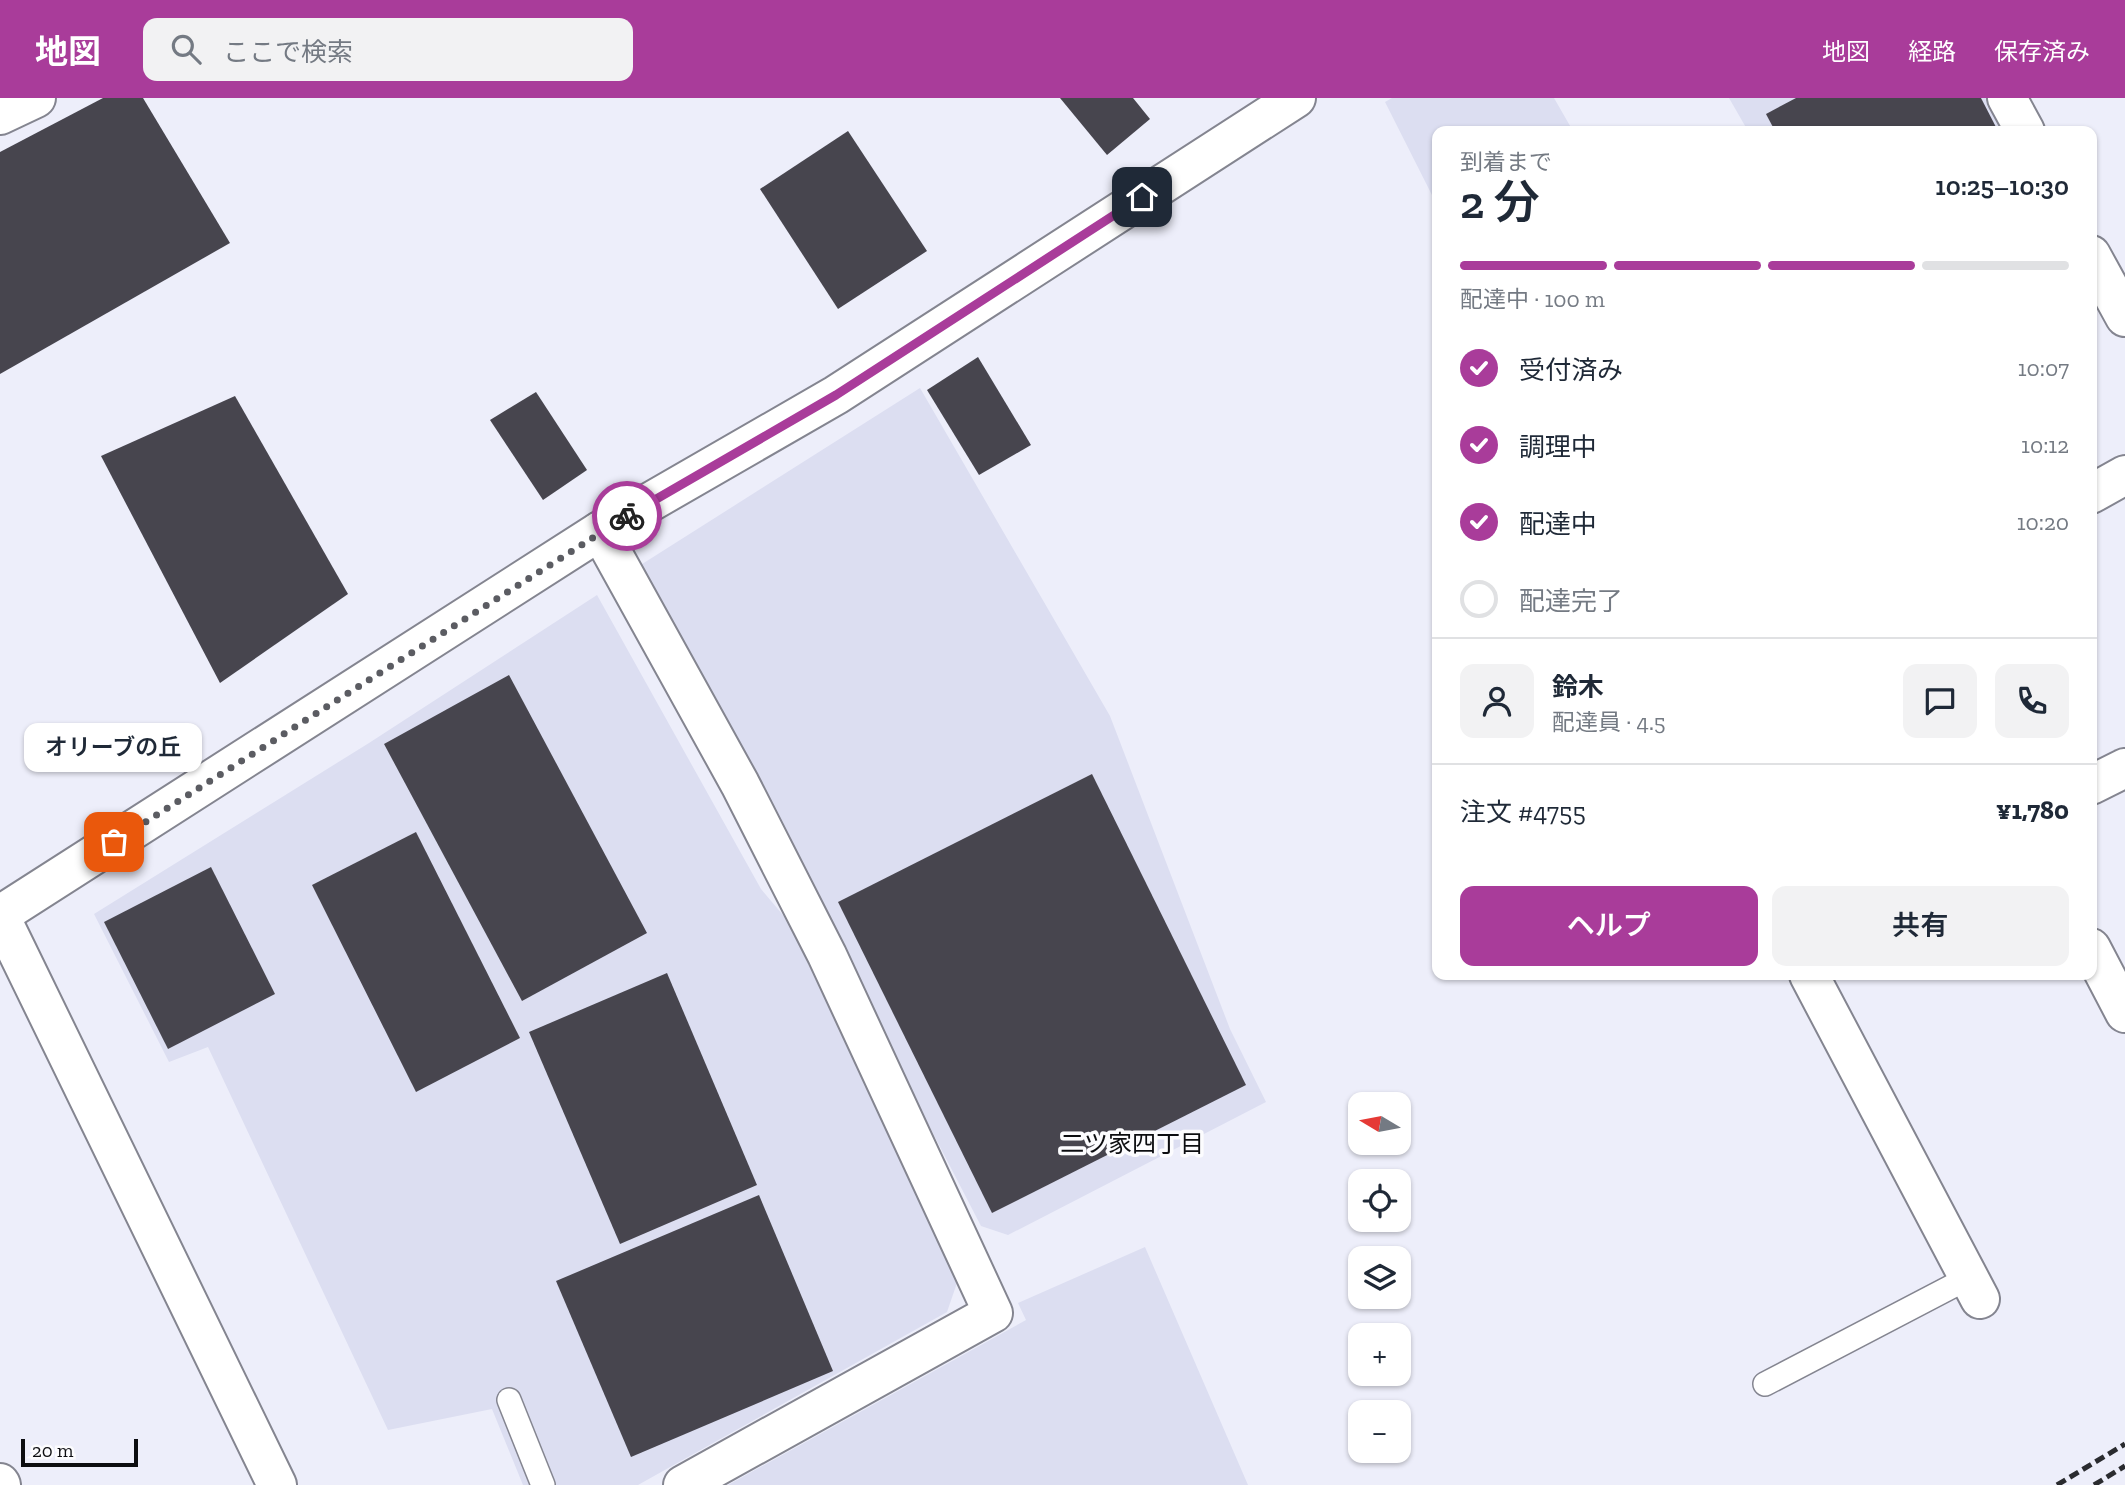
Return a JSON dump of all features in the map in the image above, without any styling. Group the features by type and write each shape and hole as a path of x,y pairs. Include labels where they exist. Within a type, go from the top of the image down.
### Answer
{"street":[{"path":"0,115 36,98"},
{"path":"276,1485 0,915 600,531 836,395 1296,98"},
{"path":"2007,98 2022,126"},
{"path":"2097,271 2111,311"},
{"path":"2097,491 2125,475"},
{"path":"600,531 740,784 821,943 993,1313 683,1485"},
{"path":"2097,782 2125,768"},
{"path":"2097,959 2125,1013"},
{"path":"1812,980 1974,1288"}],"lane":[{"path":"1765,1384 1974,1288"},
{"path":"509,1400 543,1485"}],"shaded area":[{"path":"1392,98 1554,98 1570,126 1432,126 1432,195 1385,102"},
{"path":"1729,98 1992,98 2007,126 1745,126"},
{"path":"920,388 1110,716 1230,1029 1266,1102 1008,1235 981,1226 639,566"},
{"path":"597,595 761,889 788,921 958,1280 947,1312 638,1485 523,1485 492,1409 388,1430 208,1047 169,1062 94,914 369,743"},
{"path":"1145,1247 1248,1485 728,1485 1026,1320 1018,1303"}],"building":[{"path":"103,98 143,98 230,243 0,374 0,152"},
{"path":"1060,98 1133,98 1150,119 1107,155"},
{"path":"1796,98 1981,98 1995,126 1772,126 1766,114"},
{"path":"848,131 927,251 838,309 760,189"},
{"path":"978,357 1031,445 979,475 927,390"},
{"path":"536,392 587,470 543,500 490,420"},
{"path":"235,396 348,594 220,683 101,456"},
{"path":"509,675 647,933 522,1001 384,744"},
{"path":"1092,774 1246,1085 992,1213 838,902"},
{"path":"416,832 520,1038 416,1092 312,885"},
{"path":"211,867 275,994 168,1049 104,922"},
{"path":"667,973 757,1185 620,1244 529,1032"},
{"path":"759,1195 833,1371 631,1457 556,1281"}],"railway":[{"path":"2057,1485 2125,1444"},
{"path":"2094,1485 2125,1466"}],"way so far":[{"path":"114,842 627,516"}],"place":[{"name":"オリーブの丘","path":"114,842"}],"district":[{"name":"二ツ家四丁目","path":"1132,1144"}],"route":[{"path":"627,516 836,395 1142,197"}]}
